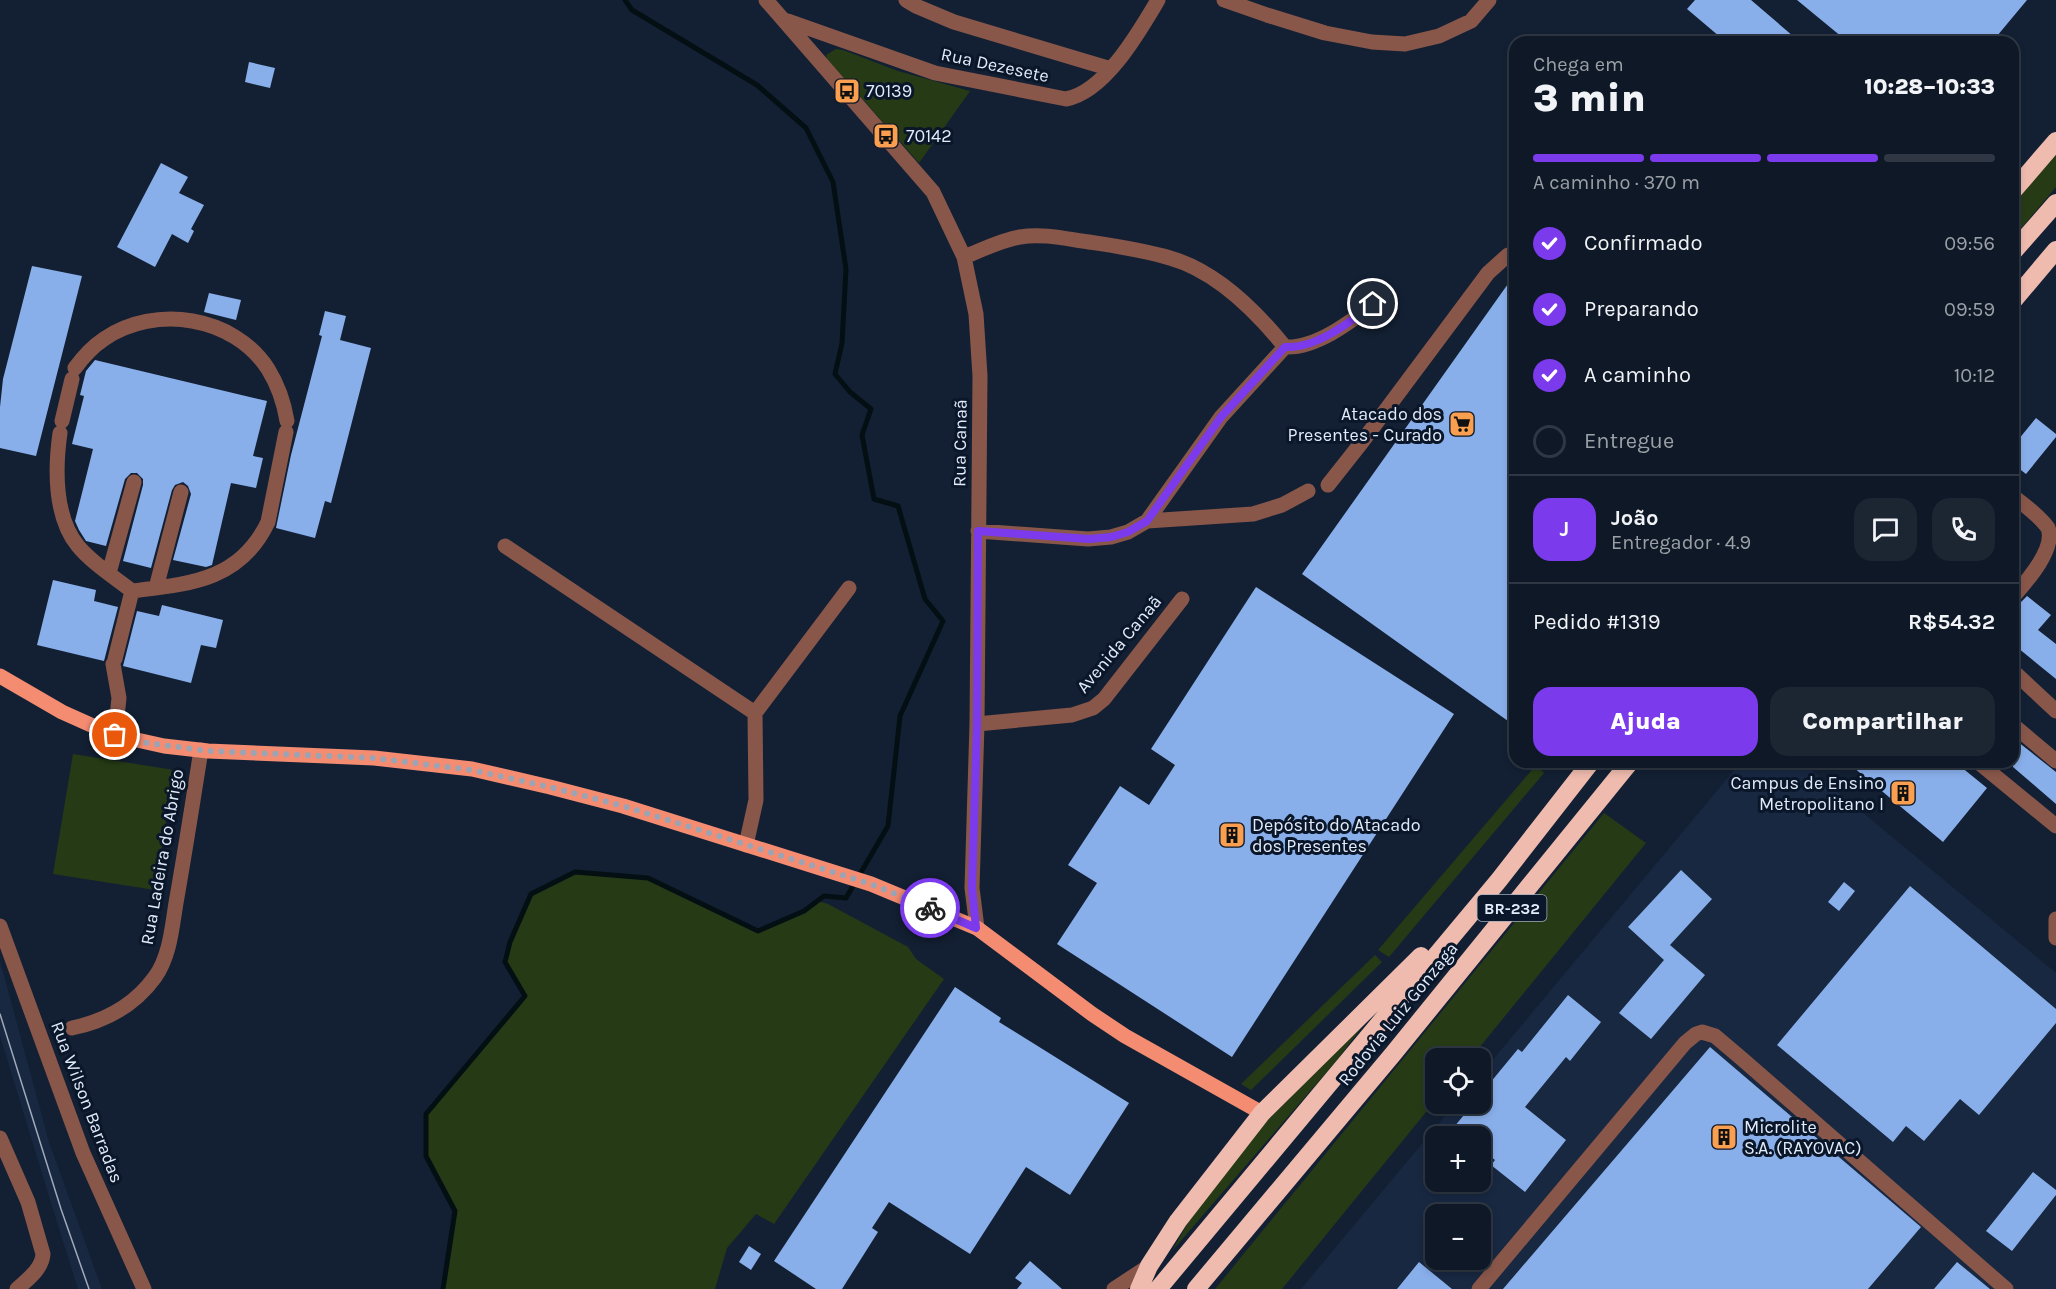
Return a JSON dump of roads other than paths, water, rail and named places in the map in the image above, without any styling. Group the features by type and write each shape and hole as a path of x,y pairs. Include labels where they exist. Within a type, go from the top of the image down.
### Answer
{"highway":[{"path":"2019,183 2056,141"},
{"path":"2019,245 2056,203"},
{"path":"2019,294 2056,250"},
{"path":"1568,792 1578,768"},
{"name":"Rodovia Luiz Gonzaga","path":"1158,1289 1499,880 1586,768"},
{"name":"Rodovia Luiz Gonzaga","path":"1196,1289 1393,1054 1625,768"},
{"path":"1139,1289 1149,1266 1178,1221 1262,1113 1499,880"}],"main road":[{"path":"0,676 62,712 115,735 148,743 201,750 374,758 472,770 623,806 871,884 976,928 1125,1036 1262,1113"}],"street":[{"name":"Rua Canaã","path":"766,0 933,192 964,257 976,314 980,376 977,724 972,888 976,928"},
{"path":"906,0 954,22 1111,69"},
{"name":"Rua Dezesete","path":"785,20 935,73 1066,99 1087,91 1111,69 1144,24 1158,0"},
{"path":"1224,0 1325,33 1372,42 1405,44 1439,36 1471,21 1489,0"},
{"path":"964,257 1009,239 1033,236 1137,249 1172,258 1208,276 1226,289 1266,323 1285,347"},
{"path":"1328,485 1488,273 1509,255"},
{"path":"978,531 1089,539 1111,537 1128,532 1147,521 1221,417 1285,347 1304,345 1346,324 1387,294"},
{"path":"158,319 188,320 221,329 238,339 254,353 268,369 283,400 287,426 268,522 245,556 230,568 215,574 156,588 132,591 78,546 68,531 62,514 59,492 58,461 61,427 73,374 85,356 104,339 129,326 158,319"},
{"path":"109,573 134,482"},
{"path":"1147,521 1253,514 1282,505 1308,490"},
{"path":"156,588 181,492"},
{"path":"2019,501 2042,521 2049,529 2052,538 2044,559 2019,590"},
{"path":"505,546 755,713"},
{"path":"746,845 756,800 755,713 849,588"},
{"path":"115,735 119,698 114,661 132,591"},
{"name":"Avenida Canaã","path":"977,724 1072,715 1093,708 1104,699 1182,599"},
{"path":"2019,677 2056,711"},
{"path":"2019,730 2056,761"},
{"name":"Rua Ladeira do Abrigo","path":"72,1028 91,1024 116,1014 135,1000 156,975 167,950 201,750"},
{"path":"1985,768 2056,826"},
{"path":"2056,919 2056,938"},
{"name":"Rua Wilson Barradas","path":"0,927 83,1153 144,1289"},
{"path":"1479,1289 1685,1043 1702,1032 1715,1036 2006,1289"},
{"path":"0,1138 28,1202 43,1254 39,1267 17,1289"},
{"path":"1114,1289 1149,1266"}],"waterway":[{"path":"443,1289 455,1211 426,1156 426,1114 525,996 505,962 510,942 531,894 575,872 648,878 758,931 804,911 824,896 846,898 888,826 900,716 943,621 925,599 898,506 874,499 862,435 871,409 850,392 835,374 842,343 846,269 833,182 806,128 757,85 632,10 625,0"}],"tram line":[{"path":"0,1014 61,1209 89,1289"}],"place":[{"name":"70139","path":"847,91"},
{"name":"70142","path":"886,136"},
{"name":"Atacado dos Presentes - Curado","path":"1462,424"},
{"name":"Campus de Ensino Metropolitano I","path":"1903,793"},
{"name":"Depósito do Atacado dos Presentes","path":"1232,835"},
{"name":"Microlite S.A. (RAYOVAC)","path":"1724,1137"}]}
